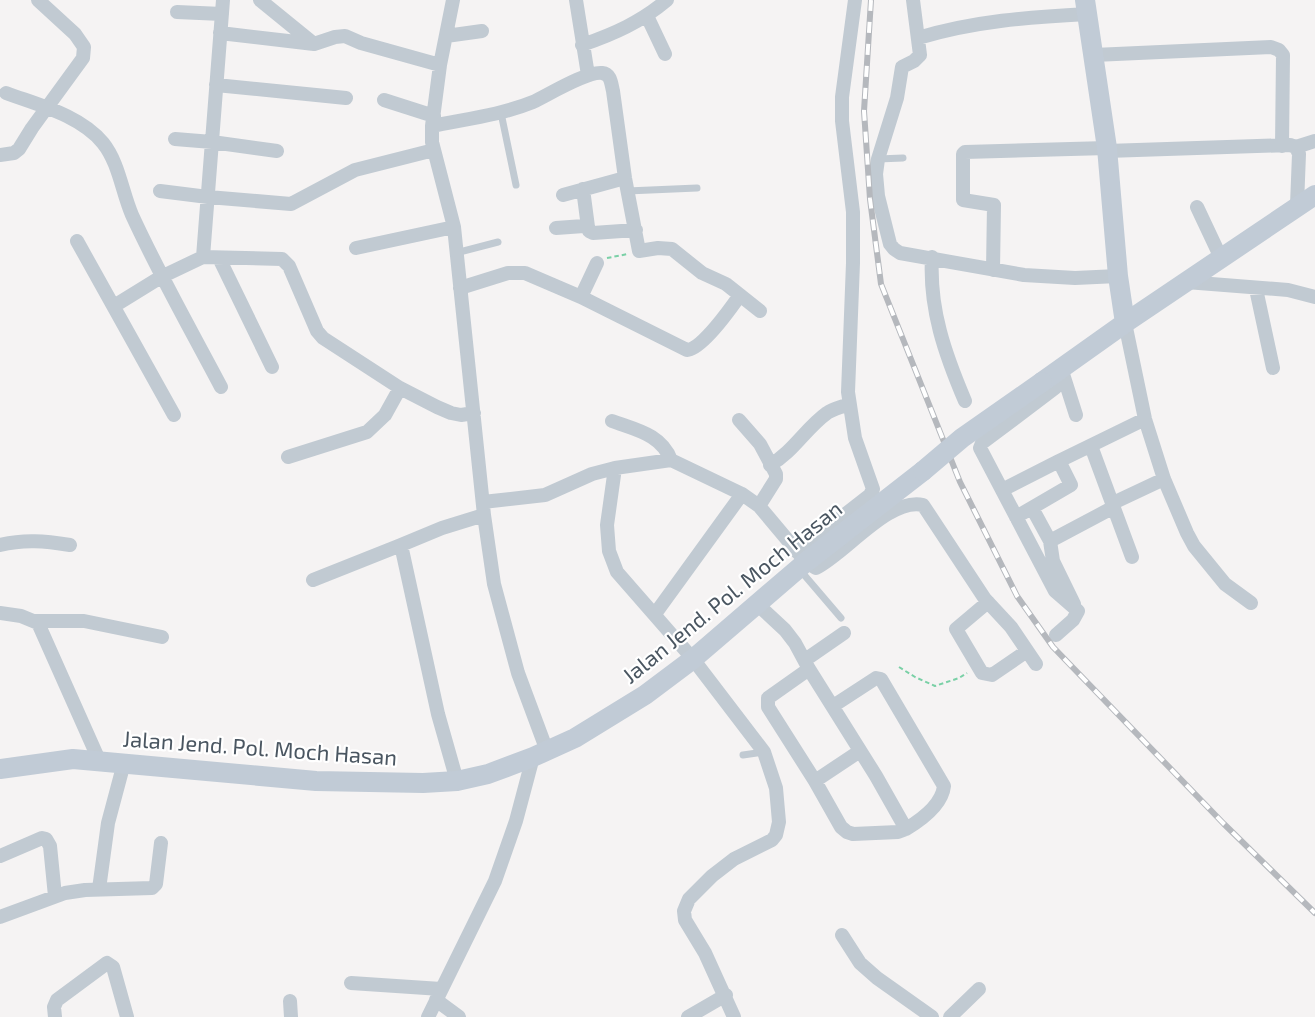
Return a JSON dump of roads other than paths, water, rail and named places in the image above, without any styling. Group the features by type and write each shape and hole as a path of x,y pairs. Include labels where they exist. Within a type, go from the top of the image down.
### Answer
{"main road":[{"path":"1086,7 1107,150 1118,276 1125,323"},
{"name":"Jalan Jend. Pol. Moch Hasan","path":"0,769 56,760 99,760 316,781 398,784 457,780 488,774 540,754 575,738 645,695 693,659 757,603 800,561 923,471 962,438 1053,377 1125,323 1309,202"}],"street":[{"path":"0,155 14,153 19,149 83,58 84,47 75,34 38,0"},
{"path":"260,0 314,44"},
{"path":"428,1017 495,881 540,754 497,602 483,508 454,226 434,150 433,121 440,66 453,0"},
{"path":"576,0 588,75"},
{"path":"582,45 610,36 648,16 667,0"},
{"path":"800,561 870,495 873,489 855,438 848,392 854,263 853,212 842,121 842,97 855,0"},
{"path":"914,0 920,55 914,61 902,66 897,98 878,159 876,180 890,244 900,252 1049,278 1118,276"},
{"path":"177,12 223,7 203,257"},
{"path":"918,38 940,31 1086,7"},
{"path":"648,16 665,54"},
{"path":"446,36 482,31"},
{"path":"220,33 314,44 345,36 361,43 440,66"},
{"path":"1094,55 1270,47 1279,50 1283,55 1289,147"},
{"path":"384,100 433,121 501,113 533,102 588,75 600,72 605,74 610,78 626,185 639,251 658,248 672,249 702,273 726,284 760,311"},
{"path":"216,85 346,98"},
{"path":"6,93 75,121 92,132 104,144 161,277 221,387"},
{"path":"175,139 277,152"},
{"path":"993,270 994,205 963,200 962,158 965,152 1289,147 1315,141"},
{"path":"1289,147 1299,154 1309,202"},
{"path":"160,191 291,204 355,170 434,150"},
{"path":"563,195 583,189 626,185"},
{"path":"583,189 589,231 593,233 636,230"},
{"path":"1197,207 1221,258"},
{"path":"356,248 454,226"},
{"path":"556,228 588,227"},
{"path":"77,241 174,415"},
{"path":"114,306 161,277 203,257 280,259 286,261 320,334 400,388 451,413 461,415 474,413"},
{"path":"932,257 931,286 934,312 948,362 964,401"},
{"path":"219,258 272,367"},
{"path":"581,297 597,263"},
{"path":"460,288 508,273 525,273 581,297 687,350 691,350 714,328 740,295"},
{"path":"1186,282 1288,290 1315,297"},
{"path":"1256,289 1273,368"},
{"path":"1125,323 1145,419 1164,479 1194,546 1231,588 1251,603"},
{"path":"1053,377 1076,415"},
{"path":"1053,377 1055,388 982,443 980,448 1055,591 1078,611"},
{"path":"288,457 366,432 386,415 400,388"},
{"path":"770,465 790,451 802,436 828,412 849,404"},
{"path":"1002,490 1145,419"},
{"path":"739,420 760,444 776,474 776,479 759,506"},
{"path":"612,421 650,435 666,448 671,460"},
{"path":"1091,446 1132,557"},
{"path":"313,580 442,528 483,508 553,493 592,474 615,468 671,460 742,494 759,506 800,561 818,568 891,512 919,504 926,507 988,603 1011,627 1036,664"},
{"path":"1016,517 1032,507 1074,490 1059,461"},
{"path":"615,468 607,525 609,551 617,573 693,659 764,752 776,788 779,822 776,835 772,840 734,859 712,876 689,899 684,911 685,920 705,952 734,1017"},
{"path":"1050,541 1164,479"},
{"path":"655,614 742,494"},
{"path":"1032,507 1050,541 1053,561 1078,611"},
{"path":"0,545 19,541 36,541 70,545"},
{"path":"401,545 438,714 457,780"},
{"path":"757,603 785,630 906,829"},
{"path":"988,603 956,629 982,673 992,675 1028,651"},
{"path":"1056,635 1073,620 1078,611"},
{"path":"0,613 10,613 35,621 84,621 162,637"},
{"path":"35,621 99,760"},
{"path":"833,706 876,678 881,679 944,786 941,796 926,816 898,832 853,834 847,832 841,827 767,702 768,698 844,633"},
{"path":"815,781 860,751"},
{"path":"99,890 108,823 124,763"},
{"path":"0,856 46,838 50,846 55,896"},
{"path":"0,918 55,896 85,890 153,887 156,884 160,843"},
{"path":"842,935 860,963 932,1017"},
{"path":"55,1017 54,1006 57,1000 103,964 108,963 113,967 127,1017"},
{"path":"351,983 438,995 459,1017"},
{"path":"950,1017 979,989"},
{"path":"688,1017 726,995"},
{"path":"290,1001 291,1017"}],"lane":[{"path":"501,113 516,185"},
{"path":"878,159 903,158"},
{"path":"626,185 697,188"},
{"path":"456,253 498,242"},
{"path":"800,561 841,618"},
{"path":"743,755 764,752"}],"railway":[{"path":"871,0 864,111 870,199 881,284 960,482 1017,596 1053,647 1224,824 1315,913"}]}
